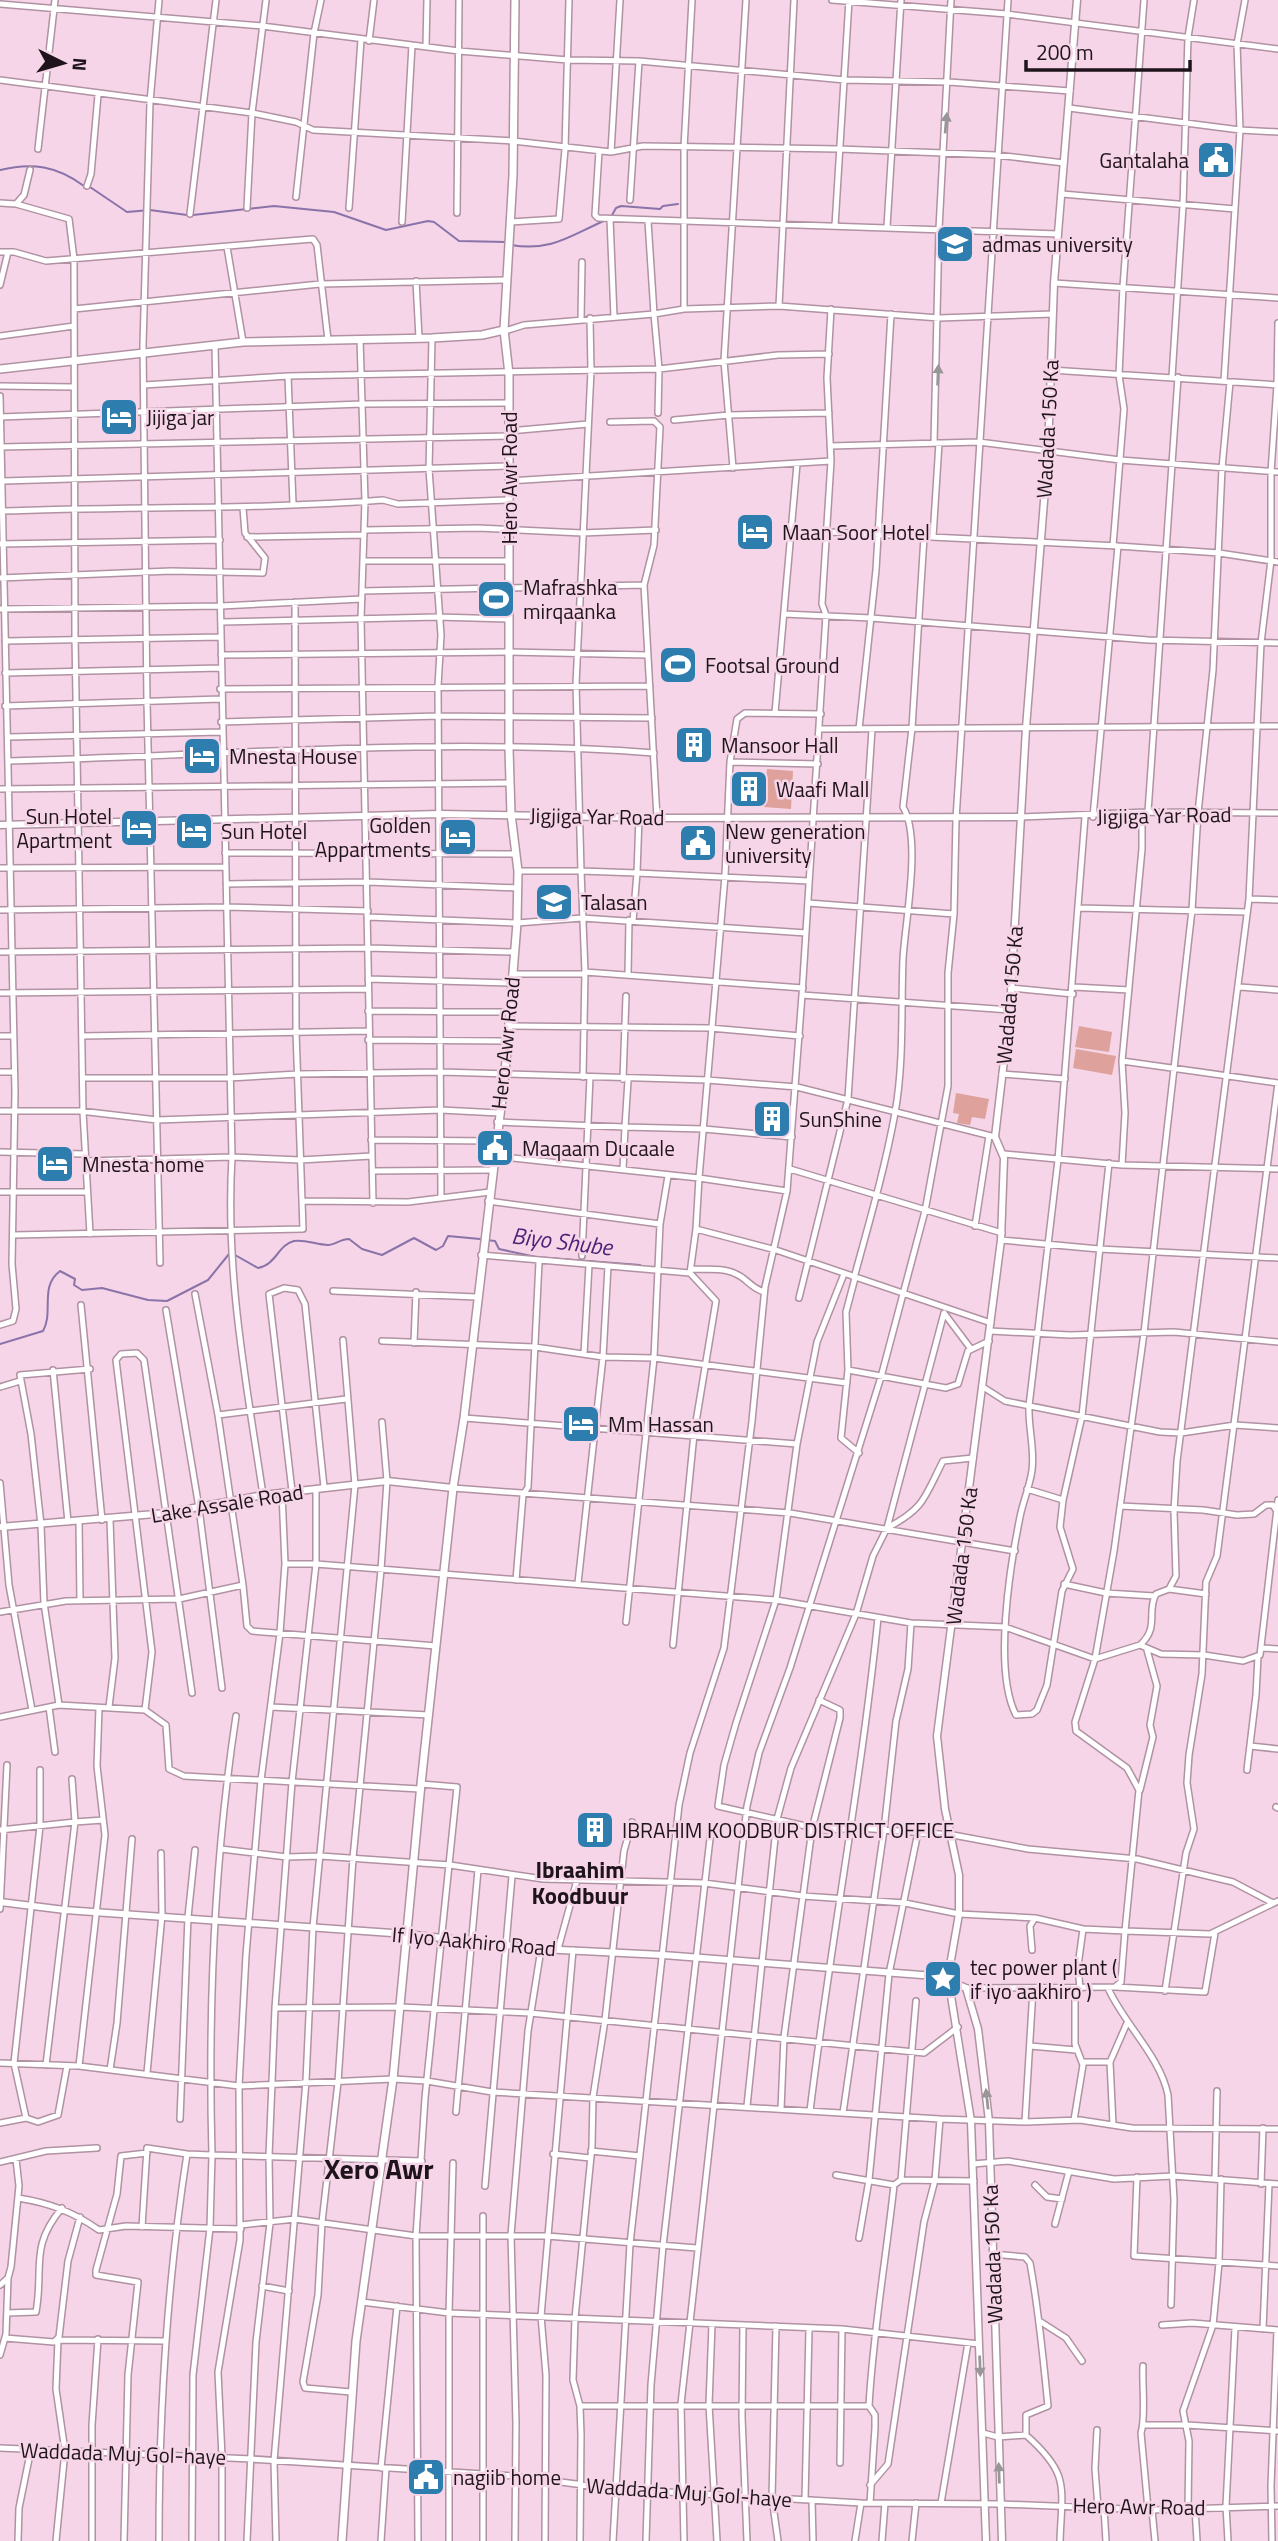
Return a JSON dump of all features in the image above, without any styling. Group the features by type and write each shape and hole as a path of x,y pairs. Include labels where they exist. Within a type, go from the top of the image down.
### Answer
{"main road":[{"name":"Hero Awr Road","path":"342,2541 351,2392 393,2079 412,1863 453,1488 464,1418 481,1255 505,1073 517,923 518,871 511,814 509,749 509,374 505,331 513,141 515,0"},
{"path":"0,369 243,342 432,338 505,331"}],"street":[{"path":"159,0 149,102 143,355 147,702 152,822 160,1263"},
{"path":"190,214 216,0"},
{"path":"247,208 252,113 266,0"},
{"path":"296,197 314,33 321,0"},
{"path":"369,41 374,0"},
{"path":"426,47 427,0"},
{"path":"457,213 459,0"},
{"path":"510,222 558,220 565,149 569,0"},
{"path":"611,152 620,0"},
{"path":"684,309 684,148 692,0"},
{"path":"733,468 724,361 746,0"},
{"path":"779,306 794,0"},
{"path":"832,0 901,8 1007,14 1278,48"},
{"path":"887,227 901,0"},
{"path":"933,537 937,443 939,229 949,82 951,0"},
{"path":"684,2541 681,2404 688,2322 746,1815 759,1753 859,1453 905,1295 943,1124 948,1086 948,1005 956,819 1000,85 1008,0"},
{"name":"Wadada 150 Ka","path":"986,2541 971,2121 949,1979 959,1914 960,1875 945,1808 937,1736 1001,1237 1004,1154 992,1136 1010,1010 1026,728 1048,452 1054,283 1077,0"},
{"path":"1093,817 1109,638 1124,409 1119,375 1144,0"},
{"path":"1122,1165 1125,1113 1122,1061 1167,549 1187,124 1188,37 1194,0"},
{"path":"1139,1790 1126,1769 1076,1731 1075,1722 1095,1658 1120,1506 1144,1333 1151,1251 1192,910 1198,813 1208,727 1219,553 1240,130 1237,44 1245,0"},
{"path":"835,226 848,1"},
{"path":"38,149 55,3"},
{"path":"0,4 55,3 458,51 568,60 639,61 845,80 949,82 1070,91"},
{"path":"349,208 361,40"},
{"path":"402,222 412,44"},
{"path":"630,200 639,61"},
{"path":"0,80 149,102 252,113 313,130 513,141 565,149 611,152 635,148 839,149 996,155 1064,163"},
{"path":"87,186 91,174 98,95"},
{"path":"1069,108 1187,124 1278,132"},
{"path":"599,151 595,218 1058,234"},
{"path":"16,204 24,195 30,170"},
{"path":"1062,194 1236,209"},
{"path":"0,203 16,204 69,219 74,259 74,541 80,788 80,949 83,1112 90,1234"},
{"path":"610,219 614,317"},
{"path":"648,221 659,369 658,413"},
{"path":"0,252 46,261 313,239 317,245 328,340"},
{"path":"227,247 243,342"},
{"path":"0,285 8,252"},
{"path":"581,319 582,262"},
{"path":"74,309 320,284 506,280"},
{"path":"416,281 419,338"},
{"path":"1054,283 1278,298"},
{"path":"505,331 511,327 684,309 779,306 939,318 1053,314"},
{"path":"613,2541 630,2244 679,1805 690,1753 724,1648 750,1439 764,1292 776,1250 790,1169 821,729 826,615 822,604 822,588 829,532 831,461 831,309"},
{"path":"859,729 877,534 891,314"},
{"path":"582,1256 588,1126 576,684 591,372 590,318"},
{"path":"1169,1589 1176,1576 1174,1511 1181,1433 1226,1076 1240,987 1249,899 1261,642 1275,561 1270,472 1276,426 1278,323"},
{"path":"0,336 74,326"},
{"path":"432,338 429,469 437,617 441,635 438,686 441,1196"},
{"path":"360,339 361,437 365,469 361,619 373,1203"},
{"path":"215,346 222,622 220,699 232,1157 229,1230 232,1280 263,1495"},
{"path":"144,385 217,378 659,369 724,361 829,354"},
{"path":"1051,370 1278,385"},
{"path":"288,376 293,504"},
{"path":"0,386 74,387"},
{"path":"0,396 5,641 2,649 5,673 3,713 9,737 16,1314 12,1321 0,1325"},
{"path":"0,417 74,412 217,411 362,404 509,403"},
{"path":"674,420 729,415 829,413"},
{"path":"610,422 654,421 659,424 656,530 653,555 644,585 657,818"},
{"path":"1,447 219,444 509,433 588,424"},
{"path":"830,446 979,442 1120,460 1278,472"},
{"path":"508,481 659,474 831,461"},
{"path":"775,713 797,464"},
{"path":"2,481 509,466"},
{"path":"1,511 146,506 243,508 383,500 398,504 508,500"},
{"path":"2,578 182,570 263,573 265,558 247,537 243,508"},
{"path":"247,537 434,530 582,533 656,530"},
{"path":"829,532 1167,549 1275,561"},
{"path":"859,1453 841,1438 848,1370 846,1312 895,1112 911,867 909,817 903,807 912,728 924,537"},
{"path":"1,544 220,540"},
{"path":"363,561 509,561"},
{"path":"362,591 644,585"},
{"path":"3,609 221,606 362,599"},
{"path":"13,1235 301,1230 303,1201 296,1032 298,853 293,691 295,602"},
{"path":"784,614 870,618 1160,641 1278,643"},
{"path":"222,622 437,617 509,620"},
{"path":"5,641 221,637"},
{"path":"221,655 509,652 648,655"},
{"path":"5,673 221,668"},
{"path":"220,689 293,691 576,684 650,686"},
{"path":"5,706 220,699"},
{"path":"673,1645 695,1434 716,1301 691,1271 725,876 730,762 739,715 821,714"},
{"path":"221,722 439,716 509,719 652,718"},
{"path":"821,729 1278,726"},
{"path":"799,1297 848,1099 858,906 872,729"},
{"path":"9,737 221,732"},
{"path":"9,761 438,748 577,747 654,753"},
{"path":"0,750 9,750"},
{"path":"730,762 818,764"},
{"path":"0,789 510,783"},
{"name":"Jigjiga Yar Road","path":"0,825 440,814 956,819 1093,817 1145,813 1278,813"},
{"path":"628,975 639,817"},
{"path":"1085,817 1077,890 1073,990 1059,1160 1029,1406 1028,1429 1033,1469 1015,1551 1005,1627 1007,1686 1016,1715 1032,1714 1037,1710 1048,1685 1064,1584 1073,1565 1060,1536 1063,1500 1082,1416 1109,1163"},
{"path":"225,853 515,853"},
{"path":"0,868 80,870 225,867"},
{"path":"518,871 581,871 809,881"},
{"path":"226,884 368,882 518,888"},
{"path":"1249,899 1278,900"},
{"path":"808,904 954,914"},
{"path":"1078,908 1137,907 1247,912"},
{"path":"0,909 298,909 517,923 582,918 631,920 806,933"},
{"path":"0,952 154,948 368,948 514,952"},
{"path":"368,979 440,981 585,973 628,975 716,981 854,998 1010,1010"},
{"path":"1240,987 1278,990"},
{"path":"1011,988 1129,990"},
{"path":"0,993 368,989"},
{"path":"623,1169 626,996"},
{"path":"368,1011 510,1012"},
{"path":"509,1026 710,1028 800,1036"},
{"path":"82,1036 368,1031"},
{"path":"0,1036 13,1036"},
{"path":"368,1040 507,1041"},
{"path":"1122,1061 1278,1083 1236,1425 1217,1556 1206,1582 1204,1655 1187,1783 1194,1829 1187,1845 1165,1991"},
{"path":"0,1072 14,1072"},
{"path":"83,1078 229,1078 442,1072 707,1080 797,1087 992,1136 975,1226"},
{"path":"1002,1074 1065,1079"},
{"path":"0,1111 83,1112 157,1120 370,1111 441,1110 499,1113"},
{"path":"497,1122 704,1129 793,1137"},
{"path":"371,1139 495,1140"},
{"path":"0,1152 158,1159 232,1157 300,1160 372,1156"},
{"path":"1004,1154 1122,1165 1278,1169"},
{"path":"494,1156 699,1178 787,1191"},
{"path":"790,1169 975,1226 1001,1237 1099,1249 1278,1258"},
{"path":"372,1171 492,1170"},
{"path":"626,1622 654,1357 660,1224 668,1176"},
{"path":"0,1192 88,1192"},
{"path":"303,1201 373,1203 490,1192"},
{"path":"488,1201 660,1224"},
{"path":"696,1230 776,1250 943,1310 991,1323"},
{"path":"481,1255 539,1262 691,1271 722,1269 736,1273 752,1288 764,1292"},
{"path":"516,1580 523,1495 528,1487 539,1262"},
{"path":"584,1354 589,1265"},
{"path":"578,1583 603,1357 608,1266"},
{"path":"844,1274 817,1342 797,1444 790,1513 776,1600 736,1723 716,1801 721,1808 813,1829 852,1828 953,1835 1028,1849 1132,1858 1233,1882 1275,1902"},
{"path":"247,2541 255,2361 270,2223 269,2156 274,2085 275,2008 292,1782 316,1564 320,1488 305,1304 298,1290 284,1288 269,1294 292,1492"},
{"path":"333,1291 416,1292 477,1297"},
{"path":"414,1343 416,1292"},
{"path":"195,1294 232,1500 249,1629 436,1646"},
{"path":"81,1305 90,1369 102,1520"},
{"path":"166,1310 199,1508 222,1688"},
{"path":"943,1310 971,1349"},
{"path":"747,2106 752,2034 777,1819 791,1768 856,1614 873,1556 887,1528 943,1310"},
{"path":"990,1331 1037,1335 1195,1334 1278,1342"},
{"path":"276,2541 274,2461 306,2081 313,1927 338,1639 355,1485 343,1340"},
{"path":"383,1341 535,1348 603,1357 654,1357 847,1383"},
{"path":"848,1370 946,1388 958,1384 971,1349 989,1341"},
{"path":"145,1710 152,1652 116,1360 121,1354 137,1353 145,1360 192,1693"},
{"path":"59,1705 44,1603 41,1525 31,1434 20,1375 53,1370 90,1369"},
{"path":"53,1370 68,1522"},
{"path":"0,1387 20,1381"},
{"path":"983,1387 1005,1401 1181,1433 1236,1425 1278,1428"},
{"path":"218,1415 346,1399"},
{"path":"464,1418 594,1426 797,1444"},
{"path":"351,2392 303,2386 318,2295 338,2082 359,1784 381,1570 387,1481 382,1422"},
{"path":"887,1528 919,1508 943,1461 974,1458"},
{"name":"Lake Assale Road","path":"2,1527 110,1520 199,1508 263,1495 387,1481 453,1488"},
{"path":"0,1483 2,1527 12,1609 32,1710"},
{"path":"453,1488 790,1513 1015,1551"},
{"path":"1027,1489 1063,1500"},
{"path":"222,2541 218,2372 241,2227 239,2086 248,1922 261,1780 280,1633 285,1564 282,1493"},
{"path":"1247,1770 1278,1500"},
{"path":"1120,1506 1254,1514 1266,1505 1273,1505 1277,1512"},
{"path":"109,1707 115,1658 110,1520"},
{"path":"79,1521 80,1600"},
{"path":"285,1564 578,1583 776,1600 911,1623 1005,1627 1095,1658 1140,1645 1153,1624 1154,1596"},
{"path":"1064,1584 1107,1593 1154,1596 1169,1589 1206,1594"},
{"path":"0,1612 44,1603 80,1600 144,1602 178,1599 243,1585"},
{"path":"1268,1590 1278,1592"},
{"path":"810,2110 827,1969 852,1828 878,1618"},
{"path":"843,2113 884,1830 896,1721 908,1669 911,1623"},
{"path":"1140,1645 1161,1654 1204,1655 1242,1661 1258,1656"},
{"path":"1263,1648 1278,1649"},
{"path":"1111,1987 1121,1982 1139,1790 1153,1737 1150,1725 1157,1686 1147,1650"},
{"path":"781,2109 784,2037 803,1896 813,1829 837,1733 840,1710 819,1700"},
{"path":"1,1715 59,1705 145,1710 166,1725 169,1769 184,1776 226,1780 457,1787 427,2081 416,2236 418,2541"},
{"path":"49,1707 55,1752"},
{"path":"271,1707 429,1715"},
{"path":"79,2066 104,1835 97,1766 99,1708"},
{"path":"192,2541 193,2375 209,2228 212,2155 210,2084 216,1919 226,1780 236,1716"},
{"path":"1250,1746 1278,1749"},
{"path":"0,1909 7,1765"},
{"path":"26,2118 14,2063 40,1826 40,1770"},
{"path":"46,2065 75,1822 72,1779"},
{"path":"3,1830 103,1820"},
{"path":"580,2541 580,2406 573,2380 575,2318 591,2151 593,2097 605,2020 624,1851 632,1822"},
{"path":"646,2541 650,2404 656,2322 711,1830"},
{"path":"859,2238 869,2180 889,1973 918,1832"},
{"path":"110,2070 132,1839"},
{"path":"221,1849 287,1857 320,1856 450,1866 512,1876 704,1883 803,1896 905,1903 959,1914 1035,1918 1083,1929 1215,1933 1275,1902"},
{"path":"180,2119 188,1917 195,1850"},
{"path":"147,2073 162,1915 161,1853"},
{"path":"456,2112 478,1870"},
{"path":"485,2186 512,1876"},
{"path":"558,1949 577,1880"},
{"name":"If Iyo Aakhiro Road","path":"0,1902 65,1910 406,1934 541,1949 613,1951 949,1979"},
{"path":"1032,1950 1030,1926 1035,1918"},
{"path":"1074,2120 1082,2062 1076,2050 1077,1966 1083,1929"},
{"path":"949,1979 966,1988 1111,1987 1200,1994 1208,1990 1215,1933"},
{"path":"515,2541 516,2423 512,2235 530,2014 541,1949"},
{"path":"545,2541 546,2375 541,2316 553,2154 561,2095 573,1950"},
{"path":"1111,1987 1127,2023 1165,2080 1173,2176 1171,2305"},
{"name":"Wadada 150 Ka","path":"966,1988 978,2029 989,2121 1002,2541"},
{"path":"1025,2122 1033,1989"},
{"path":"901,2180 916,2001"},
{"path":"275,2008 400,2007 530,2014 784,2037 924,2053 958,2028"},
{"path":"1113,2125 1110,2063 1127,2023"},
{"path":"1030,2046 1076,2050"},
{"path":"1082,2062 1110,2063"},
{"path":"0,2063 79,2066 239,2086 393,2079 427,2081 492,2092 971,2121 1074,2120 1170,2128 1278,2129"},
{"path":"0,2123 26,2118 38,2122 58,2115 67,2066"},
{"path":"1197,2541 1191,2509 1184,2406 1213,2325 1219,2263 1217,2091"},
{"path":"870,2485 888,2464 923,2222 935,2180 940,2119"},
{"path":"1261,2183 1264,2129"},
{"path":"0,2162 46,2151 97,2148"},
{"path":"142,2227 147,2148 187,2154 240,2157 300,2156 422,2161"},
{"path":"591,2151 640,2156"},
{"path":"124,2541 125,2452 138,2282 96,2275 121,2156 147,2153"},
{"path":"159,2541 159,2453 165,2341 175,2228 187,2154"},
{"path":"553,2154 590,2158"},
{"path":"0,2355 8,2313 8,2278 18,2198 16,2159"},
{"path":"973,2164 1009,2161 1114,2179 1173,2176 1278,2185"},
{"path":"449,2541 449,2313 453,2163"},
{"path":"1055,2224 1069,2171"},
{"path":"836,2175 894,2185 901,2180 974,2181"},
{"path":"1137,2178 1134,2256 1278,2266"},
{"path":"1263,2329 1263,2265 1269,2184"},
{"path":"870,2503 875,2414 869,2406 874,2332 885,2271 894,2185"},
{"path":"1035,2185 1048,2197 1062,2199"},
{"path":"18,2198 62,2208 99,2230 241,2227 295,2219 416,2236 547,2236 697,2248"},
{"path":"8,2313 36,2313 40,2248 48,2224 62,2208"},
{"path":"483,2216 483,2541"},
{"path":"56,2541 65,2451 56,2389 58,2340 61,2335 68,2261 80,2217"},
{"path":"992,2254 1029,2260 1041,2322 1040,2348 1048,2406 1026,2415 1026,2435 1056,2465 1062,2505 1060,2541"},
{"path":"0,2286 8,2278"},
{"path":"262,2286 289,2291"},
{"path":"362,2302 449,2313 776,2326 809,2330 842,2329 979,2344"},
{"path":"381,2541 397,2306"},
{"path":"1041,2322 1066,2338 1082,2361"},
{"path":"712,2323 709,2406 712,2495 717,2541"},
{"path":"743,2325 747,2541"},
{"path":"1162,2325 1213,2325 1277,2330 1272,2541"},
{"path":"776,2326 772,2498 778,2541"},
{"path":"1228,2541 1226,2506 1235,2328"},
{"path":"840,2463 842,2329"},
{"path":"805,2500 809,2330"},
{"path":"5,2339 165,2341"},
{"path":"92,2541 92,2425 98,2339"},
{"path":"941,2504 968,2343"},
{"path":"1143,2366 1141,2397 1144,2425 1141,2433 1155,2541"},
{"path":"580,2406 869,2406"},
{"path":"1144,2425 1276,2431"},
{"path":"1097,2430 1095,2469 1106,2541"},
{"path":"982,2432 998,2437 1026,2435"},
{"name":"Waddada Muj Gol-haye","path":"0,2448 159,2453 484,2474 615,2489 712,2495 861,2503 1000,2504"},
{"path":"18,2541 19,2508 31,2449"},
{"path":"812,2500 813,2541"},
{"path":"855,2541 861,2503"},
{"path":"882,2541 886,2503"},
{"path":"912,2541 916,2503"},
{"name":"Hero Awr Road","path":"1000,2504 1150,2509 1278,2506"}],"shaded area":[{"name":"Footsal Ground","path":"689,648 695,675 668,683 661,655"},
{"path":"767,769 793,771 791,809 764,807"},
{"path":"1079,1026 1112,1032 1109,1052 1075,1047"},
{"path":"1076,1049 1116,1056 1112,1075 1073,1068"},
{"path":"956,1093 989,1099 985,1119 972,1117 970,1125 957,1123 959,1114 953,1113"}],"waterway":[{"path":"0,170 34,166 54,170 84,186"},
{"path":"90,187 127,212 150,210 187,215"},
{"path":"611,217 616,208 621,206 660,209 678,204"},
{"path":"193,215 274,206 334,212 386,230 428,221 434,222 459,241 506,242"},
{"path":"511,245 525,247 550,244 606,220"},
{"name":"Biyo Shube","path":"235,1255 258,1268 269,1263 284,1246 294,1241 328,1245 349,1239 362,1249 382,1255 414,1238 436,1250 443,1246 448,1236 480,1239"},
{"name":"Biyo Shube","path":"486,1240 495,1241 499,1249 536,1257 640,1265"},
{"name":"Biyo Shube","path":"0,1344 43,1331 50,1284 60,1271 75,1279 74,1285 82,1290 102,1288 148,1300 167,1301 208,1280 229,1254"}],"place":[{"name":"Gantalaha","path":"1216,160"},
{"name":"admas university","path":"955,244"},
{"name":"Jijiga jar","path":"119,417"},
{"name":"Maan Soor Hotel","path":"755,532"},
{"name":"Mafrashka mirqaanka","path":"496,599"},
{"name":"Footsal Ground","path":"678,665"},
{"name":"Mansoor Hall","path":"694,745"},
{"name":"Mnesta House","path":"202,756"},
{"name":"Waafi Mall","path":"749,789"},
{"name":"Sun Hotel Apartment","path":"139,828"},
{"name":"Sun Hotel","path":"194,831"},
{"name":"Golden Appartments","path":"458,837"},
{"name":"New generation university","path":"698,843"},
{"name":"Talasan","path":"554,902"},
{"name":"SunShine","path":"772,1119"},
{"name":"Maqaam Ducaale","path":"495,1148"},
{"name":"Mnesta home","path":"55,1164"},
{"name":"Mm Hassan","path":"581,1424"},
{"name":"IBRAHIM KOODBUR DISTRICT OFFICE","path":"595,1830"},
{"name":"tec power plant ( if iyo aakhiro )","path":"943,1979"},
{"name":"nagiib home","path":"426,2477"}],"district":[{"name":"Ibraahim Koodbuur","path":"580,1882"},
{"name":"Xero Awr","path":"379,2168"}]}
